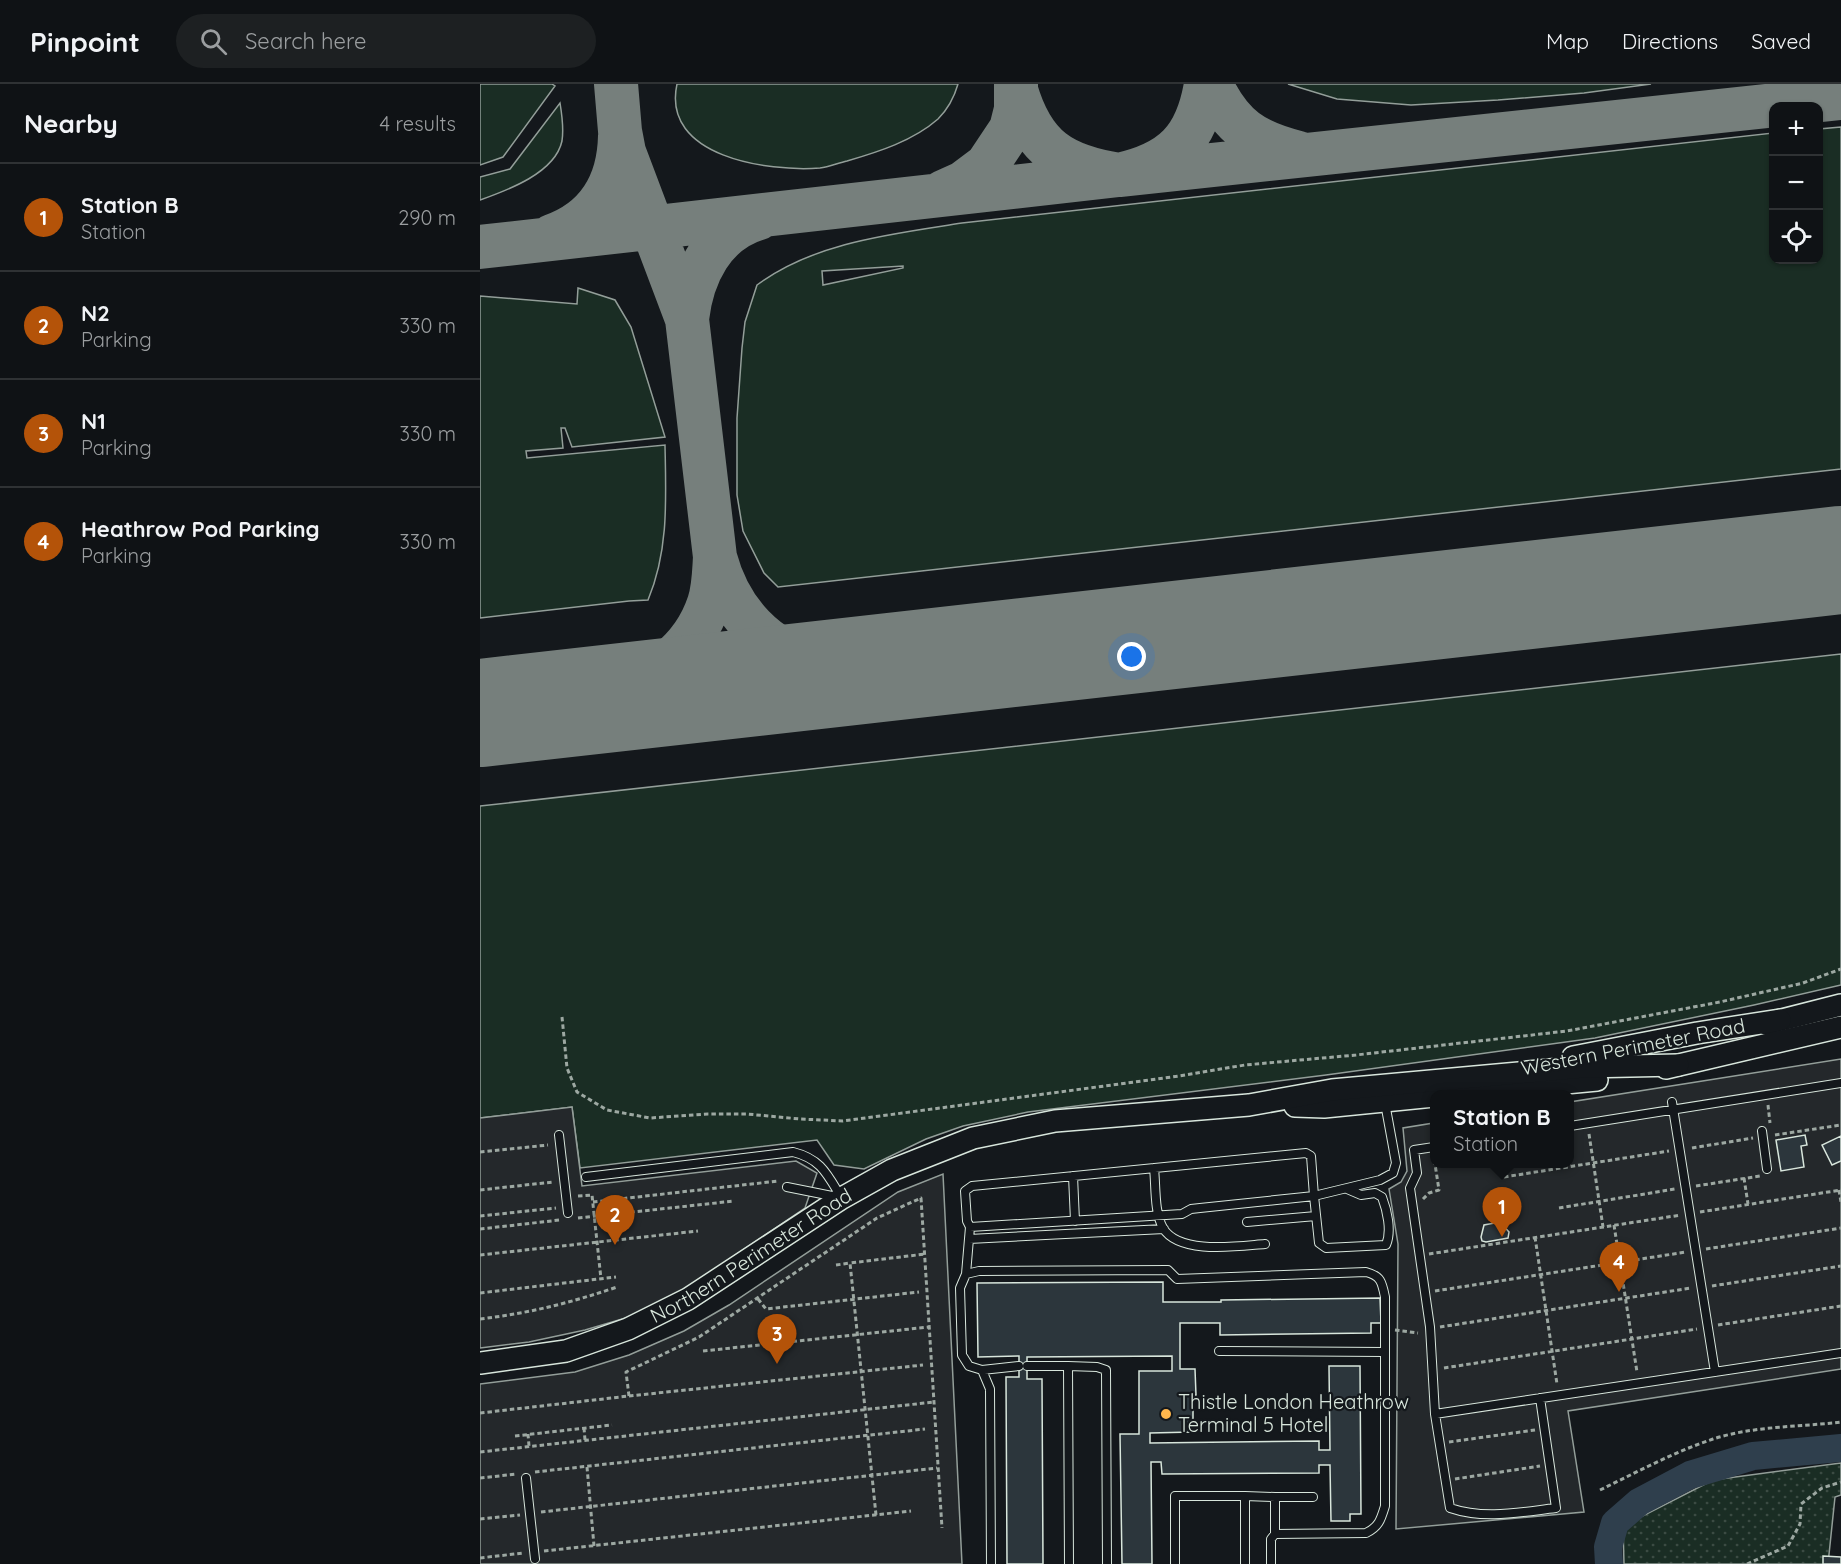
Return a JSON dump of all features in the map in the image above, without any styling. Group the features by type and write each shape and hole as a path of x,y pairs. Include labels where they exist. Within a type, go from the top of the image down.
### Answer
{"street":[{"name":"Western Perimeter Road","path":"1600,1079 1664,1054 1780,1020 1841,1005"},
{"name":"Western Perimeter Road","path":"1487,1074 1697,1033 1780,1020"},
{"name":"Western Perimeter Road","path":"1498,1090 1638,1074 1841,1027"},
{"name":"Western Perimeter Road","path":"1014,1129 1056,1120 1249,1105 1332,1090 1487,1074 1638,1064 1678,1065"},
{"name":"Western Perimeter Road","path":"1249,1105 1324,1107 1430,1096"},
{"name":"Northern Perimeter Road","path":"480,1364 566,1351 628,1329 688,1299 842,1198 892,1170 973,1138 1014,1129"}],"lane":[{"path":"1574,1125 1673,1106 1841,1083"},
{"path":"970,1227 1182,1214 1191,1209 1314,1196 1380,1180 1393,1173 1396,1167 1385,1101"},
{"path":"1673,1106 1715,1372"},
{"path":"1762,1131 1767,1168"},
{"path":"559,1135 570,1216"},
{"path":"1430,1148 1414,1150 1417,1173 1410,1188 1430,1327 1435,1414 1450,1508 1467,1514 1503,1515 1556,1508 1540,1398"},
{"path":"586,1177 794,1152 808,1156 824,1168 842,1198"},
{"path":"1107,1564 1106,1370 1097,1367 1023,1366 982,1370 969,1366 962,1355 960,1288 966,1274 970,1227 967,1221 965,1191 972,1186 1306,1153 1311,1156 1319,1242 1326,1248 1386,1245 1389,1235 1386,1206 1382,1197 1375,1193 1361,1195 1347,1189"},
{"path":"1154,1168 1159,1215 1164,1229 1180,1241 1208,1248 1265,1244"},
{"path":"1072,1176 1075,1221"},
{"path":"787,1187 842,1198"},
{"path":"1247,1222 1316,1216"},
{"path":"969,1239 1164,1229"},
{"path":"966,1274 979,1271 1168,1270 1177,1279 1368,1272 1381,1279 1385,1297 1385,1506 1377,1528 1366,1533 1275,1534"},
{"path":"1219,1351 1384,1352"},
{"path":"1435,1414 1841,1353"},
{"path":"1068,1366 1069,1564"},
{"path":"982,1370 990,1389 992,1564"},
{"path":"526,1479 535,1555"},
{"path":"1175,1564 1175,1496 1313,1497"},
{"path":"1245,1497 1245,1564"},
{"path":"1271,1564 1271,1539 1275,1534 1275,1497"}],"path":[{"path":"562,1017 567,1068 578,1092 607,1110 650,1118 747,1114 843,1120 1179,1076 1245,1065 1567,1031 1720,1002 1803,983 1841,969"},
{"path":"1587,1123 1603,1227"},
{"path":"480,1152 550,1145"},
{"path":"1574,1166 1669,1151"},
{"path":"1421,1204 1426,1195 1439,1190 1436,1168"},
{"path":"1504,1177 1561,1168"},
{"path":"1744,1178 1748,1204"},
{"path":"593,1202 779,1181"},
{"path":"480,1190 555,1182"},
{"path":"1559,1208 1675,1189"},
{"path":"1698,1212 1840,1190 1841,1202"},
{"path":"566,1197 592,1194 601,1279"},
{"path":"628,1396 626,1372 699,1337 877,1218 921,1198 942,1528"},
{"path":"570,1216 594,1216 734,1200"},
{"path":"480,1216 558,1208"},
{"path":"1427,1254 1682,1215"},
{"path":"480,1229 560,1220"},
{"path":"1614,1225 1639,1383"},
{"path":"1704,1249 1841,1228"},
{"path":"480,1255 698,1231"},
{"path":"1535,1237 1559,1395"},
{"path":"1433,1291 1686,1252"},
{"path":"836,1264 925,1254"},
{"path":"850,1263 876,1515"},
{"path":"1710,1286 1841,1266"},
{"path":"480,1293 616,1277"},
{"path":"480,1319 521,1314 571,1303 617,1287"},
{"path":"1438,1327 1691,1288"},
{"path":"758,1299 766,1309 920,1292"},
{"path":"1717,1325 1841,1306"},
{"path":"703,1351 929,1327"},
{"path":"1445,1367 1697,1329"},
{"path":"480,1413 922,1365"},
{"path":"480,1452 934,1401"},
{"path":"1600,1490 1665,1458 1713,1439 1738,1432 1841,1422"},
{"path":"515,1436 612,1425"},
{"path":"1447,1443 1536,1430 1544,1426"},
{"path":"584,1428 585,1440"},
{"path":"480,1478 925,1429"},
{"path":"528,1434 529,1446"},
{"path":"1453,1480 1550,1463"},
{"path":"587,1466 594,1545"},
{"path":"480,1519 938,1468"},
{"path":"1747,1564 1788,1546 1800,1524 1801,1504 1822,1488 1841,1482"},
{"path":"480,1558 535,1555 594,1545 911,1510"}],"green space":[{"path":"480,84 552,84 555,86 503,157 480,165"},
{"path":"677,84 958,84 955,94 942,115 918,134 871,154 830,166 798,169 748,162 723,155 702,144 685,128 676,109"},
{"path":"1288,84 1651,84 1584,93 1411,105 1337,99"},
{"path":"560,103 562,141 558,152 550,162 529,179 480,200 480,177 510,169"},
{"path":"1841,127 1841,469 778,587 764,573 743,531 737,495 737,418 742,348 745,322 757,285 780,270 829,249 882,236 962,223 1769,133 1769,264 1823,264 1823,129","holes":["903,266 903,268 823,285 822,271"]},
{"path":"578,288 615,300 631,327 665,437 572,447 565,428 561,428 563,448 526,451 527,458 665,445 665,524 655,581 648,600 480,618 480,296 577,304"},
{"path":"1841,654 1841,985 1595,1038 1326,1075 1028,1112 963,1126 926,1139 864,1169 834,1165 817,1140 580,1168 572,1107 480,1118 480,806"},
{"path":"1841,1463 1841,1495 1835,1497 1828,1564 1624,1564 1623,1526 1713,1480"}],"shaded area":[{"path":"1841,1059 1841,1369 1568,1411 1584,1512 1396,1529 1398,1244 1389,1189 1401,1182 1407,1171 1403,1128 1430,1124 1430,1168 1574,1168 1574,1101"},
{"path":"572,1107 582,1186 796,1161 817,1173 805,1208 669,1298 629,1317 585,1330 529,1342 480,1348 480,1118"},
{"path":"943,1174 962,1564 480,1564 480,1384 575,1372 629,1355 684,1331 729,1305 898,1192"}],"building":[{"path":"1805,1135 1807,1145 1801,1146 1804,1167 1781,1171 1776,1140"},
{"path":"1841,1136 1841,1161 1832,1165 1822,1145"},
{"path":"1500,1222 1509,1232 1508,1238 1482,1241 1484,1225"},
{"name":"Thistle London Heathrow Terminal 5 Hotel","path":"1163,1282 1163,1302 1380,1298 1381,1323 1371,1323 1371,1333 1220,1335 1220,1323 1180,1323 1180,1369 1195,1369 1196,1395 1193,1395 1193,1432 1150,1433 1150,1443 1319,1441 1319,1450 1330,1450 1329,1366 1360,1366 1361,1514 1350,1514 1350,1521 1331,1521 1330,1465 1319,1465 1319,1473 1162,1474 1161,1462 1151,1462 1152,1564 1122,1564 1120,1434 1139,1434 1139,1371 1172,1371 1172,1356 1027,1357 1027,1379 1042,1379 1043,1564 1007,1564 1006,1377 1019,1377 1019,1356 978,1357 977,1283"},
{"path":"1823,1556 1841,1557 1841,1564 1823,1564"}],"waterway":[{"path":"1609,1564 1608,1547 1615,1523 1639,1502 1690,1475 1753,1456 1841,1448"}],"taxiway":[{"path":"616,84 624,152 687,319"},
{"path":"943,192 963,183 987,165 1011,129 1016,109 1016,84"},
{"path":"480,247 1119,175 1154,163 1179,146 1189,134 1196,120 1206,84"},
{"path":"1211,84 1227,111 1246,130 1269,144 1299,153"},
{"path":"1016,90 1031,126 1052,151 1081,166 1119,175 1841,98"},
{"path":"552,236 582,220 603,198 615,170 620,136"},
{"path":"759,218 743,224 717,244 700,271 694,286 687,319 715,557 721,576 740,611 767,639 784,650 822,664 881,669"},
{"path":"606,699 639,682 668,662 692,637 702,621 711,597 715,557"}],"runway":[{"path":"480,713 1841,560"}],"place":[{"name":"Station B","path":"1502,1237"},
{"name":"N2","path":"615,1245"},
{"name":"Heathrow Pod Parking","path":"1619,1292"},
{"name":"N1","path":"777,1364"},
{"name":"Thistle London Heathrow Terminal 5 Hotel","path":"1166,1414"}]}
